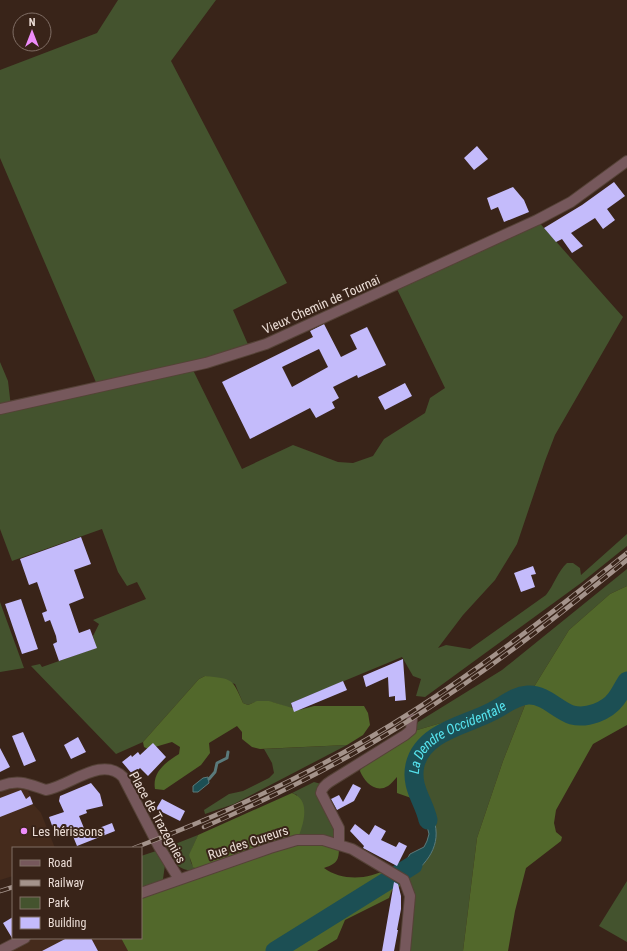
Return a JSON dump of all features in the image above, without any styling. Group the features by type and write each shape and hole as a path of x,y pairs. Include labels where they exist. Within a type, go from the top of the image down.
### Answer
{"street":[{"name":"Vieux Chemin de Tournai","path":"0,409 206,363 266,344 546,215 571,202 627,161"},
{"path":"339,844 339,828 321,793 322,790 331,781 405,735 411,730 412,719"},
{"name":"Place de Trazegnies","path":"0,786 15,781 25,782 46,790 102,768 114,770 123,777 158,845 178,879"},
{"name":"Rue des Cureurs","path":"142,893 178,879 297,840 316,839 339,844 404,880 410,896 405,951"},
{"path":"0,950 22,939"}],"shaded area":[{"name":"Les hérissons","path":"0,786 27,788 33,804 41,813 55,847 12,847 12,876 0,880"},
{"path":"23,939 122,939 128,951 0,951"}],"green space":[{"path":"118,0 216,0 171,61 287,283 233,310 250,349 191,366 242,469 293,445 338,462 353,463 373,456 384,439 425,413 430,398 445,388 395,285 537,220 623,317 555,435 517,544 495,580 463,615 438,648 446,645 470,649 546,595 567,563 573,563 580,568 581,575 627,534 627,546 581,583 425,697 416,696 421,679 413,676 402,657 291,703 292,709 265,701 259,701 248,705 243,703 235,684 205,676 199,679 143,742 116,754 31,666 40,664 42,667 96,648 93,636 99,624 93,620 146,599 137,582 127,586 118,572 102,529 12,561 0,529 0,362 8,381 11,407 98,387 0,158 0,70 47,52 52,52 52,50 97,33"},
{"path":"627,569 627,586 610,594 569,630 529,695 503,761 477,838 463,951 411,951 410,907 404,880 412,875 435,837 435,824 421,797 418,797 417,794 415,776 416,766 419,757 430,744 461,723 441,723 414,731 418,722 502,670"},
{"path":"627,586 627,725 593,744 556,810 554,823 556,832 562,837 561,841 526,868 515,911 508,951 463,951 477,838 503,761 529,695 569,630 610,594"},
{"path":"0,602 24,668 0,672"},
{"path":"205,676 230,681 234,684 243,703 248,705 257,701 269,701 299,710 314,706 364,706 368,713 370,725 363,735 347,745 260,749 252,747 242,739 242,732 237,726 209,743 210,753 201,765 164,790 155,789 156,777 158,773 169,760 179,754 180,747 172,742 148,749 144,747 143,742 199,679"},
{"path":"441,723 462,723 430,743 419,757 415,776 418,797 414,799 397,793 397,777 388,786 383,788 374,787 364,779 360,771 363,761 414,731"},
{"path":"347,745 234,804 205,814 204,810 229,794 243,791 269,778 274,773 272,763 264,749"},
{"path":"314,782 325,785 322,790 336,820 339,844 297,840 297,795 292,793"},
{"path":"292,793 298,796 304,807 302,828 297,840 339,844 337,860 333,864 324,868 338,875 355,878 379,873 386,869 404,880 399,887 392,890 389,898 345,920 337,939 317,951 128,951 122,939 142,939 142,893 198,870 193,867 189,855 198,835"},
{"path":"198,835 190,858 191,863 198,870 186,870 174,862 165,848"},
{"path":"159,850 165,865 163,879 142,892 142,856"},
{"path":"627,881 627,942 599,926"}],"water":[{"path":"208,777 209,783 198,792 193,792 193,786 203,778"},
{"path":"421,797 435,824 435,842 433,850 424,864 404,880 394,873 403,866 410,854 424,847 429,834 425,818 414,799"}],"building":[{"path":"477,146 488,159 474,170 464,158"},
{"path":"614,182 625,196 607,209 615,220 603,229 595,218 571,233 583,246 572,253 562,239 556,242 544,228 582,205"},
{"path":"513,187 524,200 529,212 504,222 498,207 491,210 487,198"},
{"path":"324,324 341,357 357,349 350,335 367,327 386,365 358,378 357,375 333,387 339,398 332,402 335,408 316,418 310,408 250,439 222,382 313,337 310,331","holes":["319,349 328,367 292,387 282,367"]},
{"path":"405,383 412,396 385,410 378,397"},
{"path":"81,537 91,564 74,570 84,598 69,604 79,633 90,629 97,648 59,661 53,644 57,642 56,636 50,620 45,622 42,613 47,611 37,582 29,585 20,559"},
{"path":"533,566 536,574 531,575 535,587 521,592 514,573"},
{"path":"21,599 38,649 22,654 5,604"},
{"path":"403,659 406,700 395,701 395,696 389,697 388,677 366,687 363,676"},
{"path":"343,681 347,690 294,712 291,703"},
{"path":"23,732 36,761 24,766 12,736"},
{"path":"78,737 86,752 71,759 64,745"},
{"path":"153,743 166,757 148,776 140,768 133,775 122,762 138,752 140,755"},
{"path":"0,748 10,767 0,772"},
{"path":"91,783 100,794 103,806 86,810 87,813 79,816 86,833 112,823 115,831 77,846 70,829 55,834 49,817 64,812 59,801 60,796"},
{"path":"353,784 361,788 354,801 337,810 331,799 339,795 343,802"},
{"path":"21,790 26,799 30,796 33,804 0,817 0,798"},
{"path":"162,799 185,811 180,821 156,809"},
{"path":"355,824 369,835 375,825 386,831 381,840 396,847 399,842 407,846 397,866 363,848 364,846 350,831"},
{"path":"394,882 398,884 401,896 398,930 394,951 382,951"},
{"path":"12,918 12,938 3,923"},
{"path":"65,939 92,939 98,951 42,951"}],"waterway":[{"name":"La Dendre Occidentale","path":"428,820 416,787 414,773 415,765 420,753 427,744 436,737 447,730 483,716 514,699 528,695 540,697 572,715 590,715 602,710 612,703 627,681"},
{"path":"209,779 215,772 217,763 227,758 228,752"},
{"name":"La Dendre Occidentale","path":"275,951 413,865"}],"railway":[{"path":"137,847 242,804 312,769 380,731 441,693 468,674 549,615 627,553"},
{"path":"204,827 311,777 413,718 495,662 575,602 627,560"},
{"path":"0,891 12,887"}],"place":[{"name":"Les hérissons","path":"24,831"}]}
